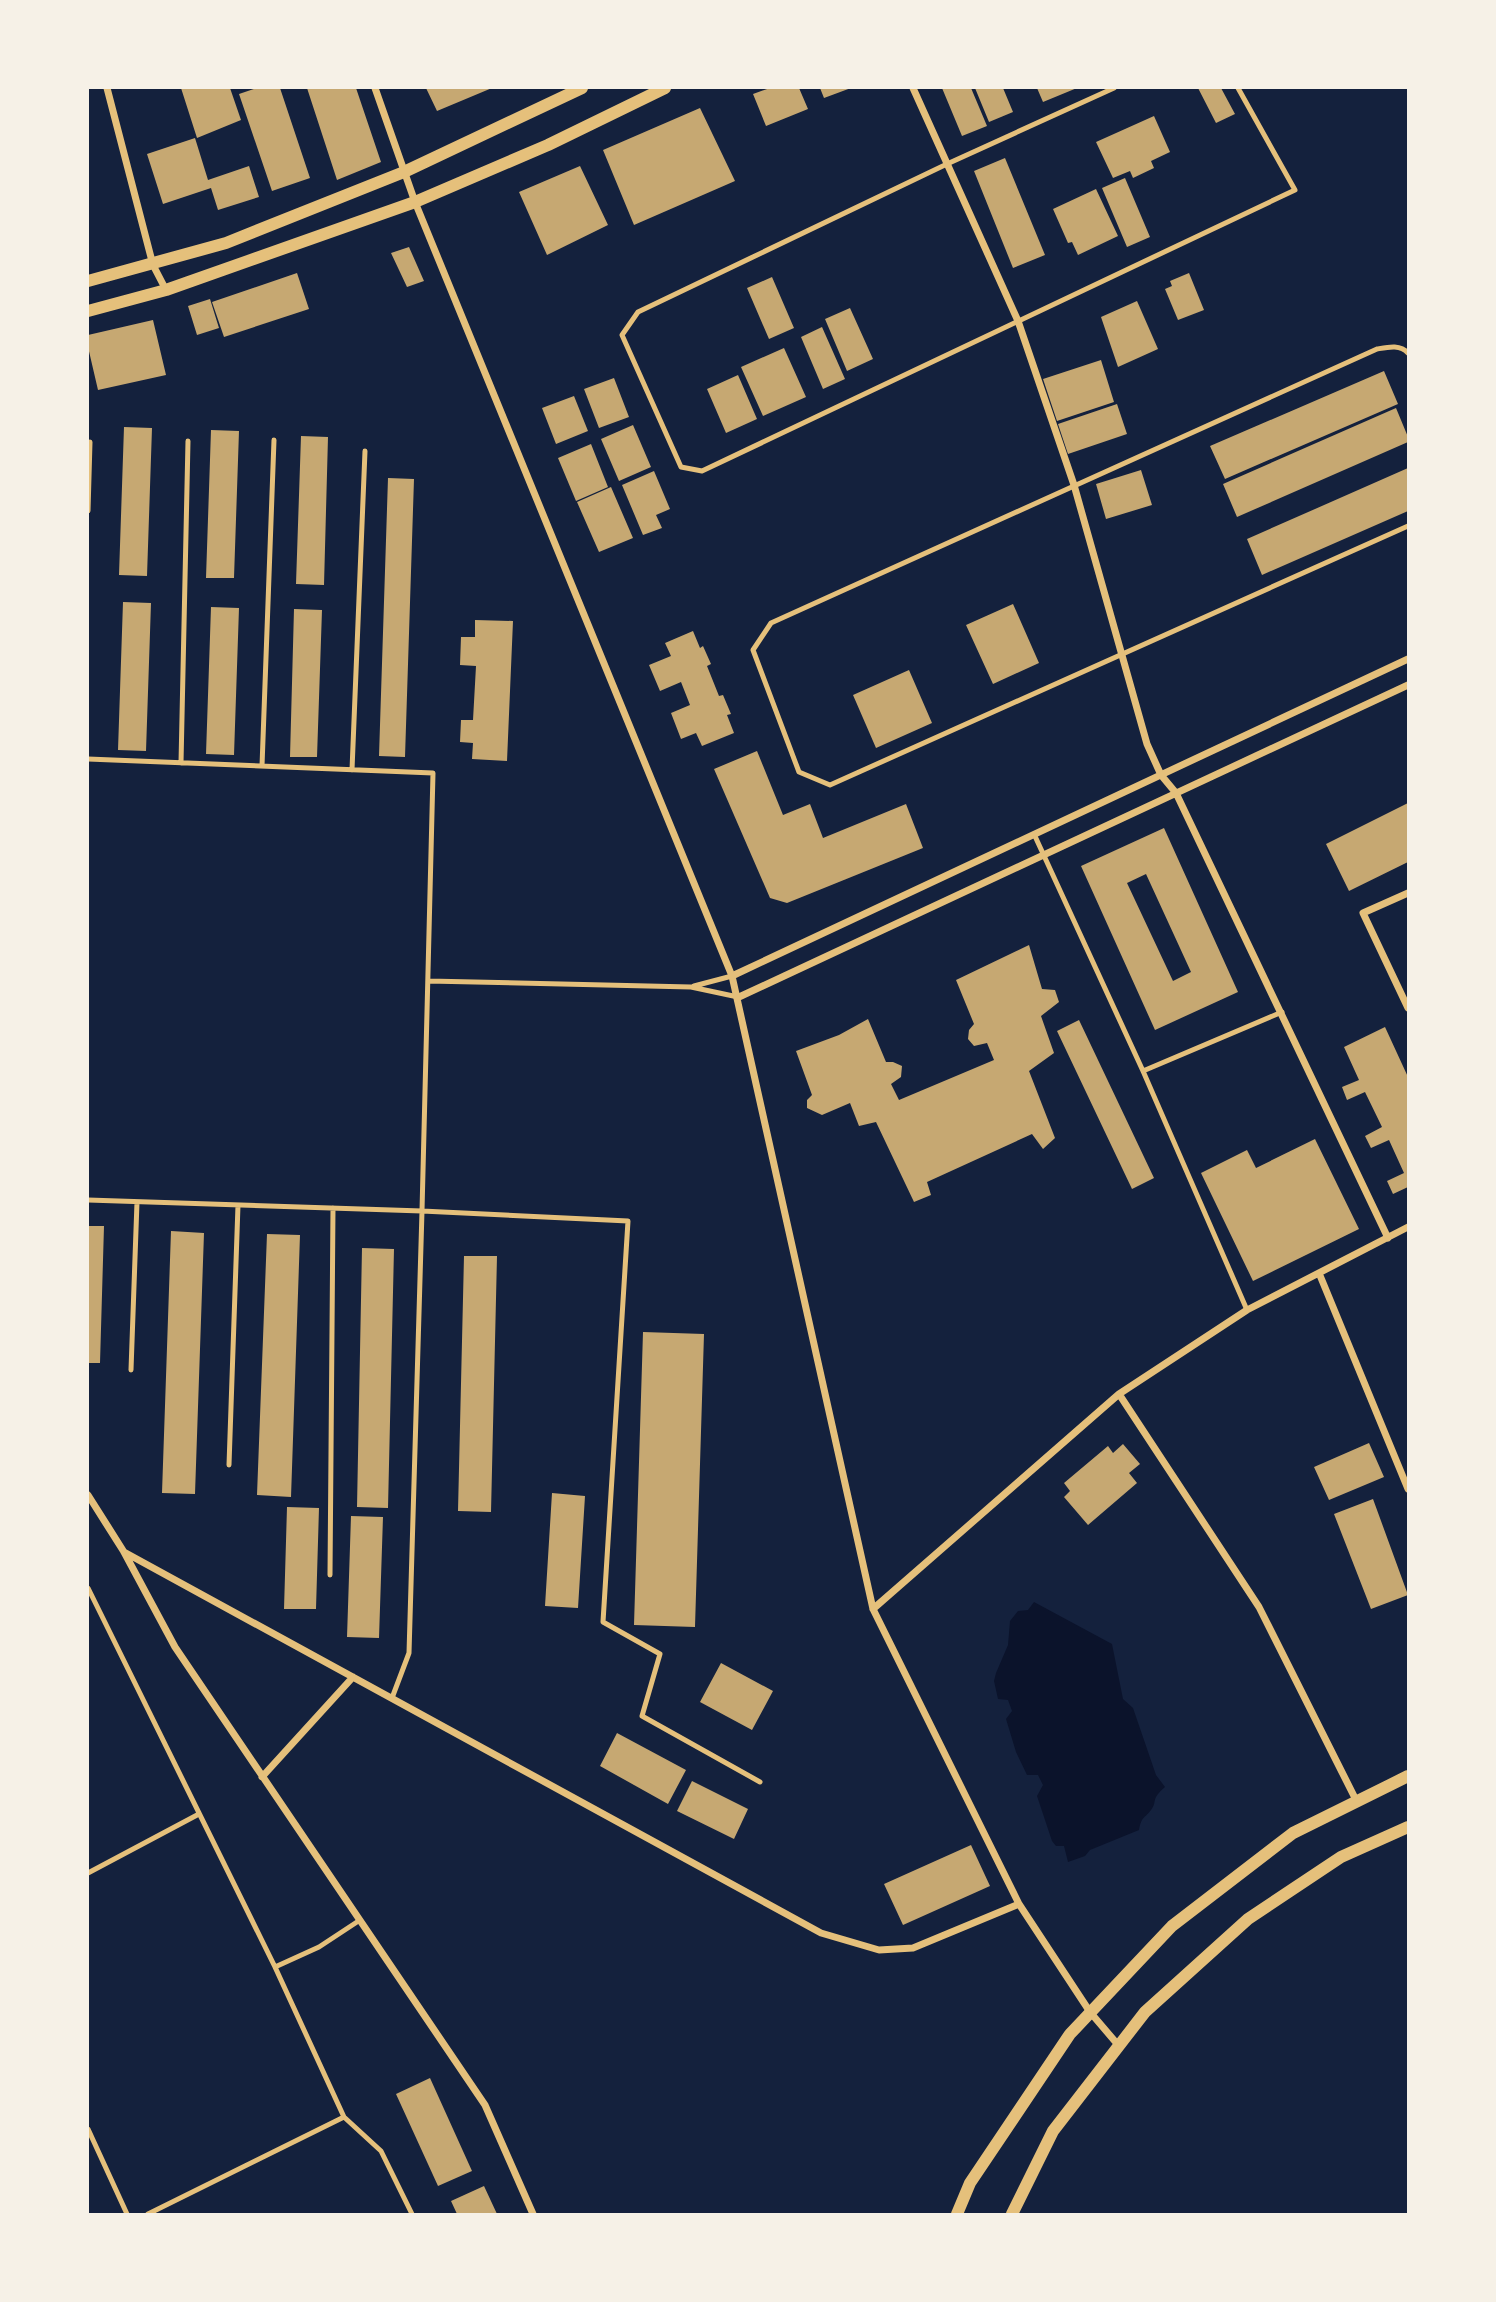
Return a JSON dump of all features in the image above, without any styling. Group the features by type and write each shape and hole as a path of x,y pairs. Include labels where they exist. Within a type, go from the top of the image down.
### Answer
{"street":[{"path":"107,88 153,265 166,290"},
{"path":"375,88 415,202 732,975 873,1609 1019,1904 1090,2012 1119,2046"},
{"path":"88,281 226,243 404,172 582,88"},
{"path":"88,310 166,290 415,202 548,145 665,88"},
{"path":"913,88 1018,321 1074,485 1147,744 1161,775 1176,793 1388,1238"},
{"path":"732,975 1409,659"},
{"path":"739,998 1409,685"},
{"path":"1409,893 1363,913 1409,1008"},
{"path":"873,1609 1119,1394 1247,1310 1409,1227"},
{"path":"1319,1273 1409,1489"},
{"path":"1119,1394 1259,1606 1357,1802"},
{"path":"88,1495 124,1552 175,1647 485,2105 533,2214"},
{"path":"124,1552 821,1933 879,1950 913,1948 1019,1904"},
{"path":"262,1777 353,1677"},
{"path":"957,2214 970,2183 1070,2034 1172,1926 1293,1833 1409,1776"},
{"path":"1012,2214 1053,2131 1144,2012 1248,1919 1341,1857 1409,1827"}],"lane":[{"path":"1114,88 947,164 638,312 622,335 681,467 702,471 1295,190 1238,88"},
{"path":"1409,353 1405,349 1391,346 1377,349 1074,485 771,623 753,650 799,772 830,785 1409,526"},
{"path":"262,766 274,440"},
{"path":"181,763 188,441"},
{"path":"88,511 90,442"},
{"path":"352,770 365,451"},
{"path":"88,759 433,773 409,1653 392,1698"},
{"path":"1034,834 1143,1071 1247,1310"},
{"path":"691,987 732,975"},
{"path":"428,981 691,987 739,998"},
{"path":"1143,1071 1282,1012"},
{"path":"88,1200 422,1211 628,1222 603,1622 660,1654 642,1716 760,1782"},
{"path":"131,1370 137,1202"},
{"path":"229,1465 238,1205"},
{"path":"330,1575 332,1208"},
{"path":"88,1588 275,1967 344,2117 380,2151 412,2214"},
{"path":"88,1872 199,1814"},
{"path":"275,1967 319,1947 360,1920"},
{"path":"148,2214 344,2117"},
{"path":"88,2129 127,2214"}],"water":[{"path":"1034,1602 1112,1644 1123,1699 1133,1708 1156,1775 1165,1787 1157,1795 1139,1830 1068,1862 1064,1846 1056,1846 1052,1841 1037,1796 1043,1785 1038,1775 1027,1775 1016,1752 1006,1719 1012,1711 1008,1700 998,1699 994,1681 1008,1645 1010,1621 1018,1611 1028,1610"}],"building":[{"path":"181,88 230,88 241,120 197,138"},
{"path":"257,88 280,88 310,178 272,191 239,94"},
{"path":"307,88 356,88 381,162 337,180"},
{"path":"426,88 492,88 437,111"},
{"path":"770,88 799,88 808,109 766,126 753,94"},
{"path":"820,88 851,88 824,98"},
{"path":"942,88 971,88 987,126 962,136"},
{"path":"975,88 1003,88 1013,112 989,122"},
{"path":"1037,88 1077,88 1043,102"},
{"path":"1198,88 1221,88 1235,114 1216,123"},
{"path":"700,108 735,181 634,225 603,150"},
{"path":"1154,116 1170,152 1151,161 1154,168 1133,178 1130,171 1113,178 1096,142"},
{"path":"195,138 208,180 249,166 259,197 218,210 211,188 163,204 147,154"},
{"path":"1005,158 1045,255 1013,268 974,171"},
{"path":"580,166 608,225 547,255 519,192"},
{"path":"1125,178 1150,237 1127,247 1102,188"},
{"path":"1096,189 1118,236 1078,255 1072,242 1068,243 1053,209"},
{"path":"409,247 424,281 407,287 391,253"},
{"path":"297,273 309,309 224,337 212,302"},
{"path":"1189,273 1204,310 1178,320 1165,289 1172,286 1170,281"},
{"path":"772,277 794,328 769,339 747,288"},
{"path":"210,299 219,328 197,335 188,306"},
{"path":"1137,301 1158,349 1118,367 1101,317"},
{"path":"850,308 873,359 847,371 825,319"},
{"path":"153,320 166,375 98,390 88,347 88,335"},
{"path":"822,327 845,379 823,389 801,337"},
{"path":"784,348 806,397 763,416 741,367"},
{"path":"1101,360 1114,402 1057,421 1043,379"},
{"path":"1384,371 1398,404 1225,479 1210,446"},
{"path":"738,375 757,419 726,433 707,389"},
{"path":"614,378 629,417 599,428 584,389"},
{"path":"574,396 588,431 556,444 542,408"},
{"path":"1117,404 1127,434 1068,454 1058,424"},
{"path":"1396,408 1408,442 1237,517 1223,484"},
{"path":"633,425 651,467 619,481 601,439"},
{"path":"124,427 152,428 147,576 119,575"},
{"path":"211,430 239,431 234,578 206,578"},
{"path":"301,436 328,437 324,585 296,584"},
{"path":"591,444 608,487 576,501 558,458"},
{"path":"1408,468 1408,511 1262,575 1247,539"},
{"path":"1141,470 1152,505 1106,519 1096,484"},
{"path":"654,471 670,509 656,515 662,528 643,535 622,485"},
{"path":"388,478 414,479 405,757 379,756"},
{"path":"611,487 633,538 599,552 577,502"},
{"path":"123,602 151,603 146,751 118,750"},
{"path":"1013,604 1039,663 993,684 966,625"},
{"path":"211,607 239,608 234,755 206,754"},
{"path":"294,609 322,610 317,757 290,757"},
{"path":"475,620 513,621 507,761 472,759 473,743 460,742 461,720 473,720 476,666 460,665 461,637 475,637"},
{"path":"693,631 711,664 707,666 719,696 723,695 731,714 727,715 734,733 702,746 696,733 681,739 671,713 690,705 681,682 660,691 649,665 671,656 665,643"},
{"path":"909,670 932,723 876,748 853,695"},
{"path":"757,751 783,815 810,804 823,838 906,804 923,848 787,903 770,898 714,769"},
{"path":"1408,803 1408,862 1349,891 1326,844"},
{"path":"1164,828 1238,992 1155,1030 1081,866","holes":["1146,874 1191,972 1173,981 1127,883"]},
{"path":"1029,945 1042,989 1055,990 1059,1002 1041,1016 1054,1053 1029,1071 1055,1138 1043,1149 1032,1134 927,1182 931,1195 914,1202 876,1122 859,1126 850,1103 822,1115 807,1108 807,1100 812,1095 796,1051 839,1035 868,1019 886,1062 902,1066 901,1077 891,1084 899,1100 994,1060 987,1043 974,1046 968,1039 969,1030 974,1024 956,980"},
{"path":"1079,1020 1154,1178 1132,1189 1057,1031"},
{"path":"1385,1027 1408,1077 1408,1187 1393,1194 1387,1181 1404,1173 1389,1140 1371,1148 1365,1136 1382,1127 1365,1092 1347,1100 1342,1087 1359,1080 1344,1047"},
{"path":"1315,1139 1359,1229 1253,1281 1201,1173 1247,1150 1256,1168"},
{"path":"88,1226 104,1226 100,1363 88,1363"},
{"path":"171,1231 204,1233 195,1494 162,1493"},
{"path":"267,1234 300,1235 291,1497 257,1495"},
{"path":"362,1248 394,1249 388,1508 357,1507"},
{"path":"464,1256 497,1256 491,1512 458,1511"},
{"path":"643,1332 704,1334 695,1627 634,1625"},
{"path":"1369,1443 1384,1477 1329,1500 1314,1467"},
{"path":"1123,1444 1140,1464 1129,1473 1137,1483 1088,1525 1064,1497 1070,1491 1064,1483 1108,1446 1113,1453"},
{"path":"552,1493 585,1496 578,1608 545,1606"},
{"path":"1373,1499 1408,1595 1371,1609 1334,1514"},
{"path":"287,1507 319,1508 316,1609 284,1609"},
{"path":"351,1516 383,1517 379,1638 347,1637"},
{"path":"721,1663 773,1691 752,1730 700,1702"},
{"path":"617,1733 686,1770 668,1804 600,1766"},
{"path":"692,1781 748,1809 734,1839 677,1811"},
{"path":"971,1845 990,1886 903,1925 884,1884"},
{"path":"430,2078 472,2171 438,2186 396,2094"},
{"path":"484,2186 497,2214 457,2214 451,2201"}]}
